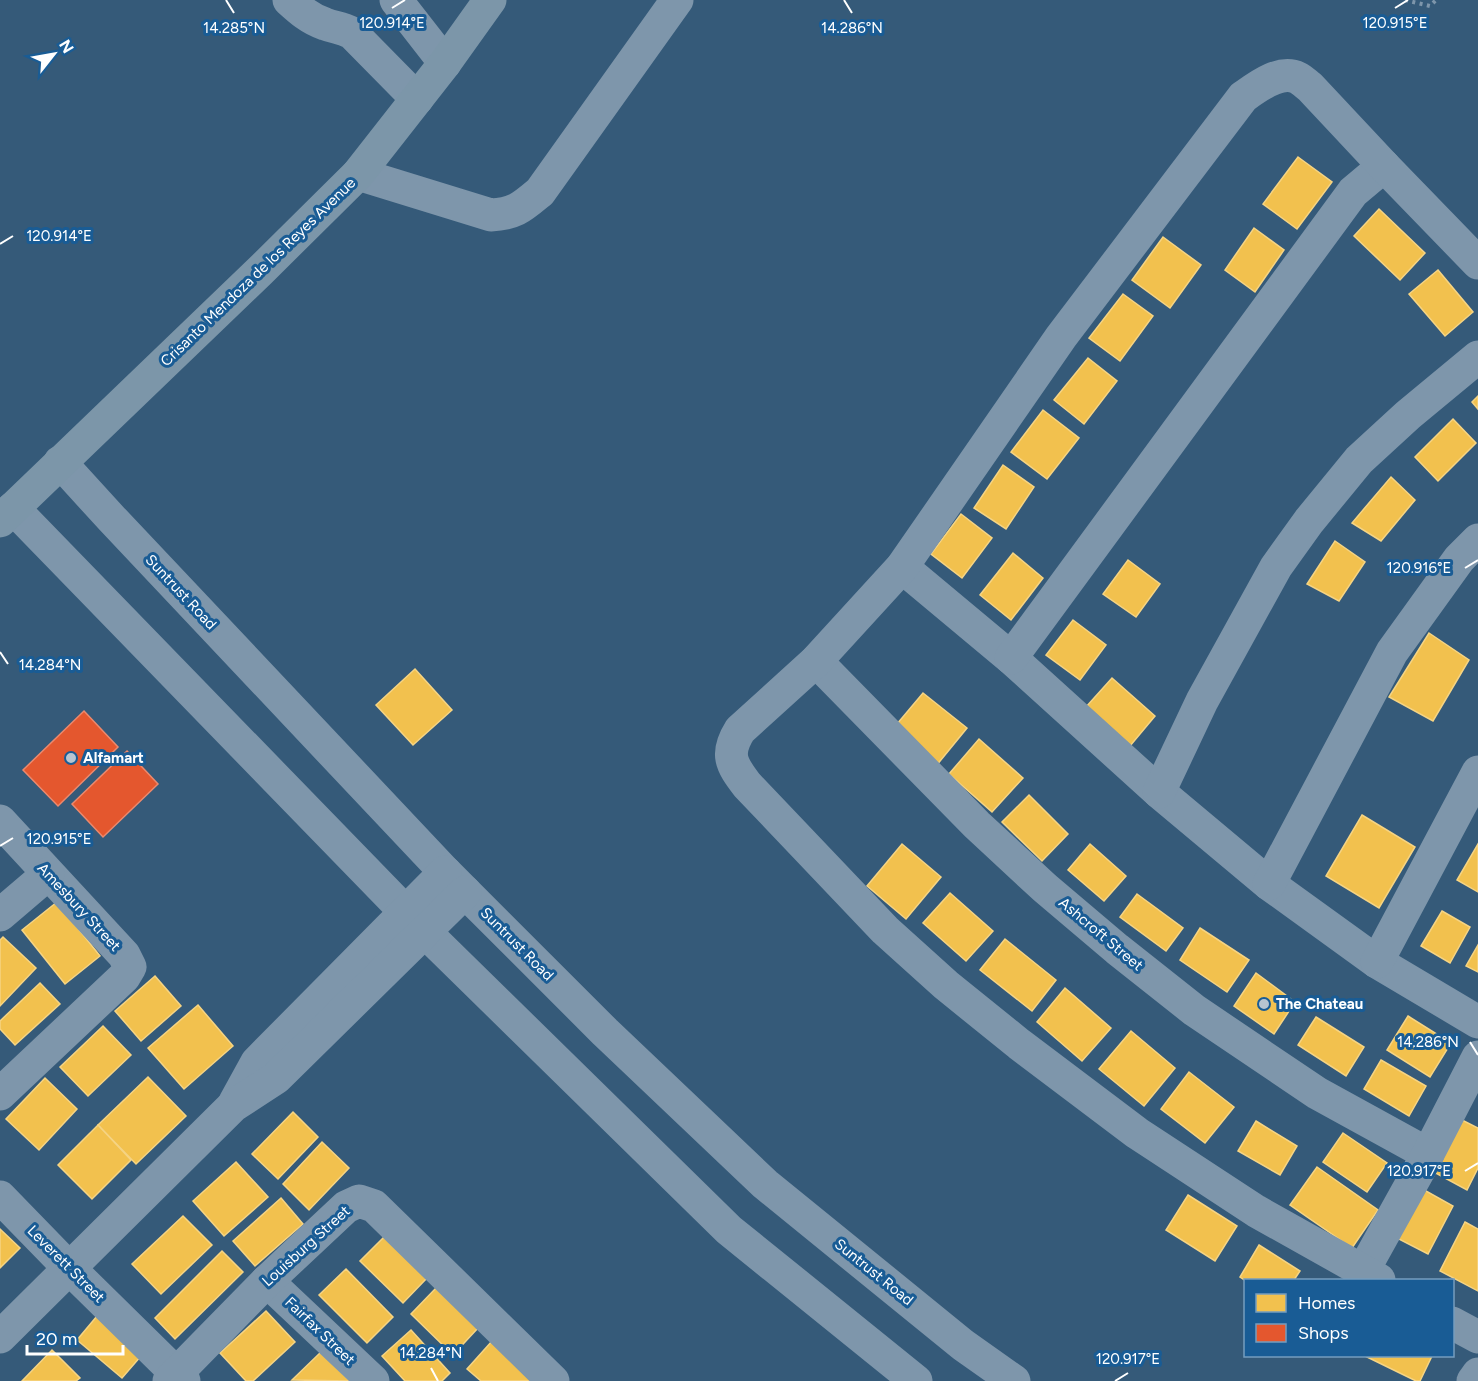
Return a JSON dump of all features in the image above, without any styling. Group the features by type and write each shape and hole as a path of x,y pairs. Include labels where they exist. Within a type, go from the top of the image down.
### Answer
{"main road":[{"name":"Crisanto Mendoza de los Reyes Avenue","path":"7,514 358,174 445,63 490,0"}],"street":[{"path":"289,0 305,15 326,25 342,27 352,33 417,99"},
{"path":"396,0 445,63"},
{"path":"358,174 491,215 516,211 540,192 677,0"},
{"path":"1478,263 1310,87 1296,76 1280,76 1262,84 1243,97 1061,337 902,567 816,661 740,730 733,741 730,756 735,770 747,784 885,930 946,985 1074,1086 1157,1146 1256,1210 1371,1276 1428,1154 1478,1057"},
{"path":"1011,658 1353,192 1384,166"},
{"path":"1160,792 1202,701 1270,577 1309,521 1359,460 1408,415 1478,357"},
{"name":"Suntrust Road","path":"60,462 455,882 604,1032 765,1184 963,1345 1014,1381"},
{"path":"7,514 729,1230 916,1381"},
{"path":"1269,884 1392,652 1459,559 1478,540"},
{"path":"902,567 1011,658 1160,792 1269,884 1377,962 1478,1022"},
{"name":"Ashcroft Street","path":"816,661 977,825 1117,950 1194,1011 1317,1093 1428,1154"},
{"path":"1377,962 1478,772"},
{"name":"Amesbury Street","path":"0,821 124,955 130,967 124,977 0,1094"},
{"path":"0,915 48,874"},
{"path":"0,1337 233,1106 257,1062 416,922 455,882"},
{"name":"Leverett Street","path":"0,1197 177,1378"},
{"name":"Louisburg Street","path":"177,1378 267,1281 346,1207 359,1201 374,1206 553,1381"},
{"name":"Fairfax Street","path":"267,1281 373,1381"},
{"path":"1454,1324 1478,1336"},
{"path":"1473,1381 1478,1374"}],"path":[{"path":"1405,0 1430,6 1436,0"}],"building: Homes":[{"path":"1298,157 1332,182 1297,229 1263,204"},
{"path":"1379,209 1425,253 1400,280 1354,236"},
{"path":"1254,228 1284,250 1255,292 1225,270"},
{"path":"1163,237 1201,265 1170,308 1132,280"},
{"path":"1438,270 1473,312 1445,336 1409,294"},
{"path":"1123,294 1153,316 1120,361 1089,338"},
{"path":"1088,358 1117,381 1084,424 1054,400"},
{"path":"1478,396 1478,409 1472,402"},
{"path":"1043,410 1079,438 1047,479 1011,452"},
{"path":"1453,419 1476,443 1438,481 1415,457"},
{"path":"1003,465 1034,487 1006,529 974,508"},
{"path":"1391,477 1415,500 1381,541 1352,523"},
{"path":"961,514 992,538 962,578 931,554"},
{"path":"1335,541 1365,562 1339,601 1307,584"},
{"path":"1013,553 1043,578 1011,620 980,595"},
{"path":"1128,560 1160,584 1136,617 1103,594"},
{"path":"1073,620 1106,645 1080,680 1046,655"},
{"path":"1429,633 1469,660 1433,721 1389,697"},
{"path":"415,669 452,710 413,745 376,705"},
{"path":"1112,678 1155,716 1130,746 1086,707"},
{"path":"923,693 967,728 936,766 892,730"},
{"path":"979,739 1023,778 992,812 949,774"},
{"path":"1029,795 1068,834 1042,861 1002,822"},
{"path":"1362,815 1415,847 1379,908 1326,876"},
{"path":"902,844 941,877 906,919 867,886"},
{"path":"1090,844 1126,876 1104,901 1068,870"},
{"path":"1478,844 1478,892 1457,880"},
{"path":"950,893 993,931 966,961 923,923"},
{"path":"1137,894 1183,928 1166,951 1120,917"},
{"path":"57,902 100,956 65,984 22,930"},
{"path":"1442,911 1470,927 1450,963 1421,946"},
{"path":"1200,928 1249,960 1227,992 1180,960"},
{"path":"3,937 36,968 0,1006 0,940"},
{"path":"1005,939 1056,980 1032,1011 980,970"},
{"path":"1478,945 1478,972 1466,966"},
{"name":"The Chateau","path":"1256,973 1295,1002 1274,1034 1234,1006"},
{"path":"155,976 181,1006 141,1041 115,1011"},
{"path":"40,983 60,1004 15,1045 0,1029 0,1021"},
{"path":"1065,988 1111,1028 1082,1061 1037,1022"},
{"path":"198,1005 233,1046 184,1089 148,1048"},
{"path":"1408,1016 1451,1043 1430,1077 1387,1050"},
{"path":"1316,1017 1364,1047 1346,1076 1298,1045"},
{"path":"103,1026 131,1055 88,1096 60,1067"},
{"path":"1131,1031 1175,1068 1144,1106 1099,1069"},
{"path":"1381,1060 1426,1086 1409,1116 1364,1089"},
{"path":"1189,1072 1234,1107 1205,1143 1161,1109"},
{"path":"148,1077 186,1116 136,1164 98,1125"},
{"path":"45,1078 77,1109 39,1150 6,1119"},
{"path":"293,1112 318,1137 278,1179 252,1154"},
{"path":"1458,1118 1478,1128 1478,1168 1467,1190 1430,1170"},
{"path":"1256,1121 1297,1146 1280,1175 1238,1151"},
{"path":"98,1125 131,1160 92,1199 58,1165"},
{"path":"1343,1133 1387,1163 1367,1192 1323,1162"},
{"path":"322,1142 349,1168 309,1210 283,1184"},
{"path":"236,1162 268,1197 224,1236 193,1201"},
{"path":"1317,1167 1378,1210 1352,1248 1290,1205"},
{"path":"1417,1186 1453,1206 1428,1254 1391,1235"},
{"path":"1188,1195 1237,1226 1215,1261 1166,1230"},
{"path":"281,1198 303,1224 255,1266 233,1241"},
{"path":"183,1216 212,1245 161,1294 132,1264"},
{"path":"1465,1222 1478,1229 1478,1291 1440,1271"},
{"path":"0,1229 20,1248 0,1268"},
{"path":"384,1237 427,1278 403,1303 360,1261"},
{"path":"1259,1245 1300,1271 1295,1279 1244,1280 1240,1277"},
{"path":"222,1251 243,1272 175,1339 155,1318"},
{"path":"346,1269 393,1317 367,1343 319,1295"},
{"path":"436,1288 478,1328 453,1355 411,1314"},
{"path":"102,1310 147,1349 122,1378 77,1340"},
{"path":"266,1311 295,1342 253,1381 246,1381 220,1353"},
{"path":"411,1330 450,1373 442,1381 405,1381 382,1356"},
{"path":"492,1341 534,1381 481,1381 467,1369"},
{"path":"52,1350 80,1378 76,1381 22,1381"},
{"path":"321,1352 350,1381 292,1380"},
{"path":"1367,1357 1432,1357 1420,1381"}],"building: Shops":[{"name":"Alfamart","path":"84,711 118,747 58,806 23,770"},
{"path":"127,751 158,784 103,837 72,804"}],"place":[{"name":"Alfamart","path":"71,758"},
{"name":"The Chateau","path":"1264,1004"}]}
